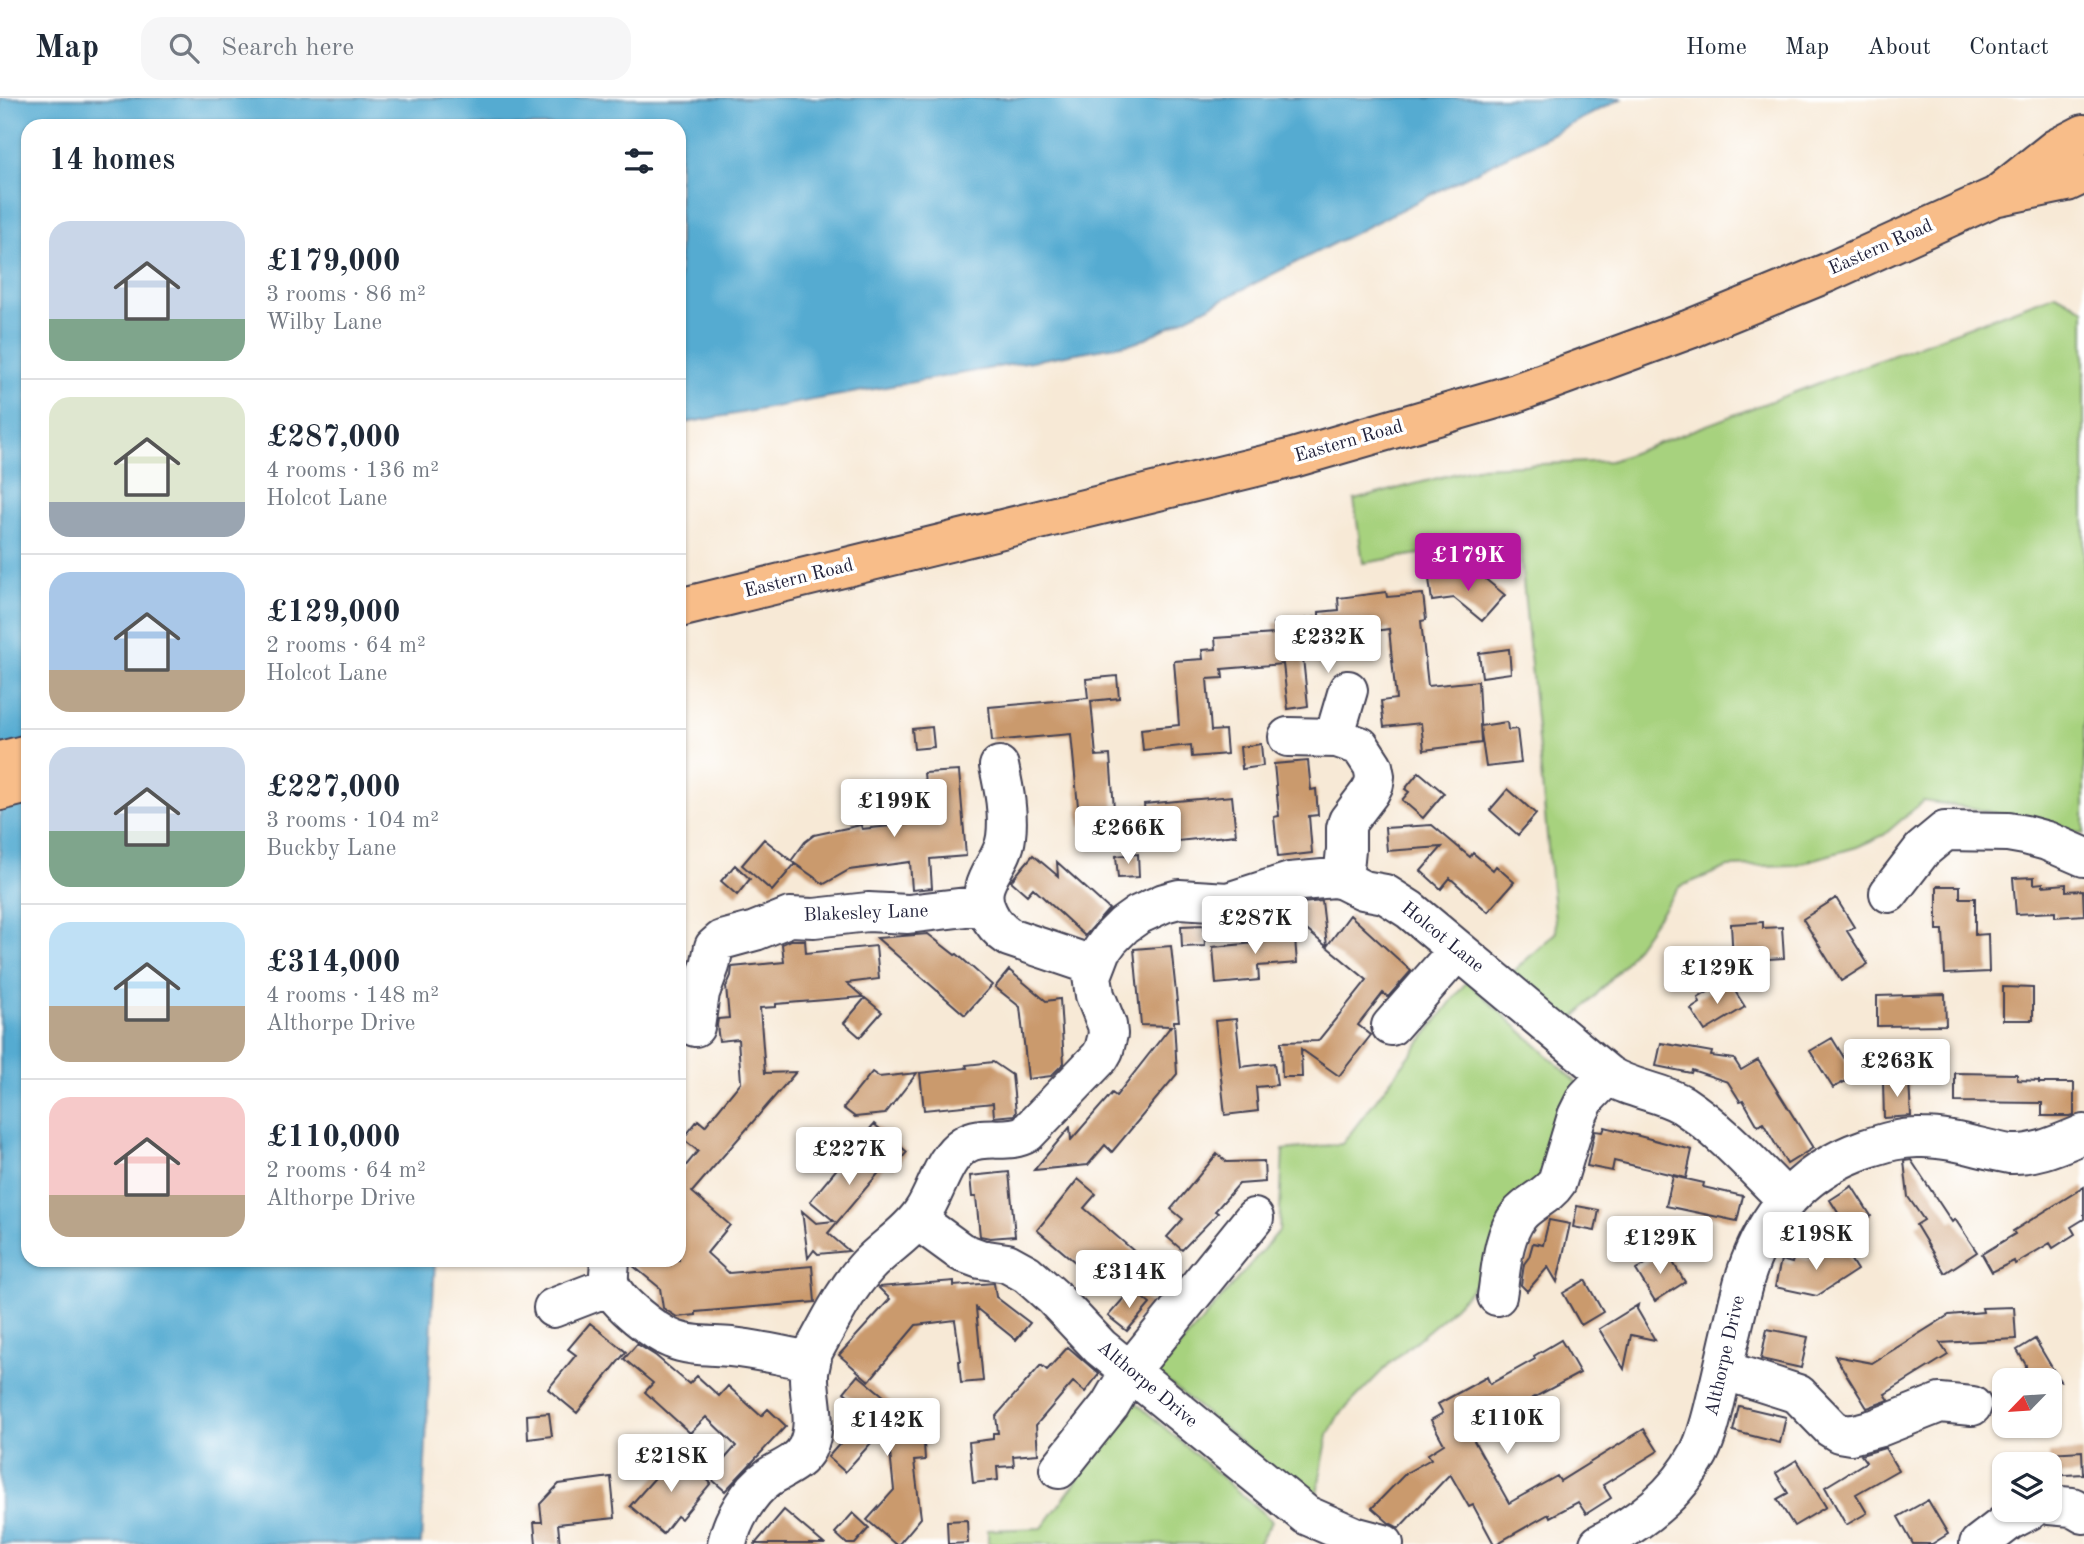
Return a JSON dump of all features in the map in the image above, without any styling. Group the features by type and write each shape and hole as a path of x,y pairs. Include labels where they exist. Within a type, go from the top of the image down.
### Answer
{"main road":[{"name":"Eastern Road","path":"1994,197 2055,149 2084,134"},
{"name":"Eastern Road","path":"686,606 1293,458 1513,394 1690,330 1829,272 1994,197 2067,182 2084,174"},
{"path":"0,761 21,756"},
{"path":"0,791 21,786"}],"street":[{"path":"1337,738 1338,724 1348,690"},
{"path":"1287,737 1337,738 1360,746 1373,766 1374,784 1346,828 1343,880"},
{"path":"727,1544 735,1521 755,1490 766,1479 799,1459 806,1450 811,1438 813,1410 809,1374 814,1352 836,1309 858,1277 917,1220 932,1198 948,1163 959,1149 972,1141 1014,1138 1027,1133 1101,1057 1108,1034 1093,987 1095,966 1009,937 999,930 983,905 982,892 1000,858 1006,837 1006,796 999,766"},
{"path":"1889,893 1922,850 1945,831 2025,835 2084,857"},
{"name":"Holcot Lane","path":"1095,966 1102,950 1124,925 1145,911 1164,903 1179,900 1228,902 1290,882 1334,878 1354,887 1385,894 1410,909 1608,1075 1620,1083 1683,1105 1716,1131 1786,1199"},
{"name":"Blakesley Lane","path":"695,1027 700,993 714,947 722,940 790,917 814,918 868,912 908,914 983,905"},
{"path":"1391,1026 1457,951"},
{"path":"1497,1296 1506,1245 1512,1228 1519,1215 1558,1182 1577,1116 1586,1098 1608,1075"},
{"name":"Althorpe Drive","path":"1599,1544 1655,1508 1687,1473 1706,1438 1752,1255 1772,1217 1803,1183 1838,1160 1900,1139 1937,1139 2022,1154 2050,1148 2084,1133"},
{"path":"1059,1469 1110,1405 1130,1371 1254,1218"},
{"name":"Althorpe Drive","path":"917,1220 961,1252 1007,1264 1027,1274 1060,1304 1086,1334 1307,1515 1354,1536 1384,1544"},
{"path":"553,1308 610,1273 634,1312 671,1339 683,1343 752,1350 811,1362"},
{"path":"1723,1370 1798,1394 1831,1428 1851,1435 1877,1428 1940,1403 1972,1406"},
{"path":"2062,1506 2072,1507 2084,1514"},
{"path":"1979,1544 2007,1522"}],"green space":[{"path":"2056,294 2084,309 2084,834 1972,808 1923,801 1884,835 1857,847 1794,865 1728,867 1679,887 1622,967 1568,1025 1511,974 1556,932 1519,538 1363,563 1354,500 1480,467 1611,461"},
{"path":"1467,981 1581,1086 1548,1182 1484,1276 1443,1318 1390,1363 1338,1416 1328,1435 1315,1504 1157,1373 1279,1231 1283,1150 1342,1144"},
{"path":"1135,1402 1272,1521 1258,1544 988,1544 988,1530 1042,1528"}],"water":[{"path":"0,98 1623,98 1138,342 686,423 686,119 21,119 21,1267 435,1267 421,1544 0,1544"}],"building":[{"path":"1472,568 1505,595 1482,621 1454,598 1432,601 1429,579 1465,576"},
{"path":"1386,592 1387,597 1423,594 1426,620 1421,621 1428,686 1478,681 1481,743 1424,750 1421,723 1384,727 1381,701 1396,699 1389,629 1333,637 1335,654 1303,658 1308,706 1288,709 1283,664 1222,669 1223,678 1207,679 1211,731 1225,730 1227,754 1192,757 1191,745 1143,750 1141,729 1179,725 1174,661 1203,659 1202,650 1216,649 1215,638 1275,634 1273,623 1319,617 1319,612 1339,610 1338,598"},
{"path":"1509,649 1511,673 1482,677 1479,653"},
{"path":"1117,676 1119,698 1091,701 1096,756 1110,755 1114,809 1102,810 1104,825 1080,827 1071,734 992,741 989,707 1088,698 1086,679"},
{"path":"1507,722 1508,730 1517,729 1521,763 1486,767 1480,726"},
{"path":"932,727 934,747 914,749 912,729"},
{"path":"1261,744 1263,766 1242,769 1240,747"},
{"path":"1308,761 1311,790 1316,789 1318,815 1309,816 1312,853 1278,857 1274,817 1279,816 1274,764"},
{"path":"959,771 966,856 930,859 932,888 912,890 910,862 849,870 824,884 791,861 805,842 814,835 861,825 862,829 929,822 924,773"},
{"path":"1419,772 1444,793 1423,818 1402,800 1409,792 1405,789"},
{"path":"1508,789 1536,814 1518,835 1490,810"},
{"path":"1232,796 1236,835 1148,844 1144,804"},
{"path":"1432,825 1470,857 1473,853 1493,870 1496,866 1514,882 1488,912 1450,878 1441,889 1421,871 1442,847 1387,851 1385,828"},
{"path":"764,839 795,864 772,891 742,865"},
{"path":"1138,854 1139,877 1118,878 1116,856"},
{"path":"1033,855 1058,876 1057,862 1109,909 1085,936 1033,888 1027,895 1011,881"},
{"path":"735,865 750,879 737,895 721,881"},
{"path":"2034,877 2034,884 2066,884 2066,891 2083,890 2084,915 2055,917 2055,912 2016,914 2013,878"},
{"path":"1937,886 1960,886 1960,898 1975,898 1975,935 1988,934 1989,972 1945,974 1943,930 1937,930"},
{"path":"1836,898 1854,927 1847,931 1868,964 1841,981 1803,919"},
{"path":"1322,901 1327,946 1350,915 1411,971 1388,997 1383,993 1358,1025 1371,1035 1339,1076 1301,1049 1302,1077 1282,1077 1281,1042 1318,1041 1367,980 1303,927 1302,903"},
{"path":"1763,922 1763,928 1782,927 1784,958 1733,961 1731,924"},
{"path":"1204,925 1205,946 1182,947 1181,926"},
{"path":"1294,927 1297,963 1258,966 1259,980 1216,984 1213,947 1255,943 1253,931"},
{"path":"928,934 957,954 992,985 965,1015 877,938"},
{"path":"791,940 805,940 806,953 876,946 879,979 847,983 863,997 776,1004 776,1007 760,1008 765,1073 796,1072 692,1192 730,1225 707,1253 729,1273 812,1266 815,1302 696,1312 696,1315 677,1317 663,1308 660,1288 634,1267 686,1267 686,1166 698,1151 686,1141 686,1135 698,1120 705,1126 741,1082 738,1039 719,1041 718,1019 729,1018 726,987 732,967 784,962 782,944"},
{"path":"1171,946 1179,1021 1174,1021 1177,1074 1112,1152 1105,1145 1088,1165 1034,1170 1070,1127 1071,1140 1112,1093 1116,1096 1171,1026 1141,1025 1134,949"},
{"path":"1009,970 1046,1001 1060,999 1064,1063 1051,1076 1028,1079 1020,1007 995,987"},
{"path":"1728,980 1745,1007 1705,1031 1691,1009 1700,1003 1698,998"},
{"path":"2003,987 2033,988 2033,1020 2003,1020"},
{"path":"1945,994 1946,1025 1877,1026 1877,996"},
{"path":"865,998 882,1012 860,1037 844,1023"},
{"path":"1236,1019 1241,1067 1274,1063 1277,1085 1256,1087 1258,1111 1225,1115 1215,1021"},
{"path":"1832,1038 1846,1061 1882,1058 1884,1079 1844,1082 1833,1088 1810,1051"},
{"path":"1661,1043 1712,1052 1711,1056 1734,1059 1741,1070 1758,1060 1813,1148 1787,1164 1763,1123 1758,1126 1743,1100 1740,1101 1728,1082 1692,1070 1691,1073 1656,1066"},
{"path":"993,1062 1012,1075 1014,1115 994,1117 993,1103 924,1110 920,1073"},
{"path":"872,1072 879,1077 917,1073 885,1114 855,1117 843,1108"},
{"path":"1955,1073 2017,1074 2017,1080 2074,1083 2074,1115 2042,1116 2042,1103 1955,1102"},
{"path":"1883,1081 1909,1081 1911,1116 1884,1118"},
{"path":"874,1124 907,1152 894,1168 887,1163 828,1233 849,1251 818,1254 814,1250 808,1258 802,1211 816,1223 834,1221 810,1201"},
{"path":"1605,1127 1692,1150 1686,1178 1614,1161 1612,1171 1587,1166 1595,1131 1603,1132"},
{"path":"1217,1154 1227,1162 1264,1161 1265,1182 1239,1184 1215,1211 1218,1213 1182,1250 1167,1237 1183,1219 1171,1209"},
{"path":"1911,1160 1952,1222 1955,1219 1977,1252 1945,1273 1916,1225 1924,1220 1908,1197 1904,1161"},
{"path":"1009,1172 1015,1236 980,1236 976,1197 972,1197 970,1176"},
{"path":"1673,1176 1704,1183 1703,1187 1743,1196 1737,1221 1666,1206"},
{"path":"1078,1179 1096,1194 1084,1208 1150,1265 1125,1294 1081,1255 1075,1262 1037,1230"},
{"path":"1852,1186 1871,1216 1849,1230 1830,1200"},
{"path":"2084,1187 2084,1219 2071,1227 2075,1234 2053,1248 2050,1243 2015,1264 2014,1261 1992,1272 1982,1254 2015,1234 2013,1231"},
{"path":"1577,1206 1599,1210 1595,1231 1573,1227"},
{"path":"1549,1220 1570,1224 1557,1282 1548,1267 1527,1291 1521,1285 1524,1264 1533,1243 1543,1245"},
{"path":"1839,1241 1857,1270 1817,1296 1775,1287 1781,1260 1792,1263 1794,1257 1808,1260"},
{"path":"1666,1251 1685,1282 1655,1301 1636,1270"},
{"path":"1585,1280 1603,1312 1581,1325 1563,1293"},
{"path":"954,1281 954,1286 994,1283 996,1297 1030,1323 1016,1340 976,1308 983,1381 961,1383 955,1320 916,1325 869,1381 839,1355 890,1299 878,1287"},
{"path":"1132,1289 1150,1304 1127,1331 1108,1316"},
{"path":"1638,1305 1637,1309 1655,1340 1631,1335 1624,1369 1599,1329"},
{"path":"2014,1307 2016,1339 1940,1343 1948,1355 1885,1394 1889,1400 1867,1408 1835,1356 1872,1363 1949,1315 1983,1312 1982,1308"},
{"path":"590,1323 626,1352 577,1413 548,1389 576,1355 568,1349"},
{"path":"1767,1329 1808,1337 1801,1368 1761,1359"},
{"path":"2035,1339 2052,1368 2026,1368 2017,1350"},
{"path":"1561,1340 1580,1373 1469,1432 1509,1503 1557,1476 1560,1481 1644,1429 1658,1451 1603,1485 1611,1498 1586,1514 1578,1502 1550,1517 1549,1514 1496,1544 1473,1505 1469,1507 1450,1474 1399,1528 1372,1508 1406,1473 1431,1459 1428,1454 1444,1444 1431,1420 1443,1413 1438,1404 1487,1377 1490,1384 1535,1359 1534,1356"},
{"path":"637,1344 689,1384 697,1376 719,1396 728,1386 761,1416 768,1409 786,1426 725,1491 709,1477 736,1446 706,1417 690,1433 645,1392 653,1383 624,1359"},
{"path":"1068,1347 1099,1374 1085,1392 1073,1382 1036,1425 1038,1454 1013,1456 1014,1466 997,1467 998,1480 973,1483 969,1442 993,1439 993,1433 998,1433 996,1416 1041,1365 1047,1370"},
{"path":"858,1375 896,1406 905,1405 908,1427 923,1426 925,1460 914,1461 921,1518 899,1544 895,1544 867,1520 894,1490 887,1425 845,1472 828,1457 868,1412 844,1392"},
{"path":"1739,1406 1786,1417 1780,1443 1733,1431"},
{"path":"549,1413 552,1436 528,1439 527,1415"},
{"path":"1885,1448 1898,1470 1856,1494 1867,1513 1846,1525 1825,1487 1866,1462 1861,1455"},
{"path":"2082,1451 2083,1474 2062,1475 2062,1452"},
{"path":"676,1454 711,1483 681,1519 677,1516 663,1534 630,1506"},
{"path":"1797,1460 1826,1507 1794,1526 1777,1499 1788,1493 1776,1473"},
{"path":"611,1477 615,1518 558,1524 560,1544 536,1544 534,1522 542,1522 540,1504 559,1484"},
{"path":"1928,1500 1948,1534 1932,1544 1913,1544 1898,1517"},
{"path":"784,1510 824,1544 755,1544"},
{"path":"853,1513 869,1528 855,1544 847,1544 835,1533"},
{"path":"967,1520 968,1543 948,1544 947,1521"}]}
